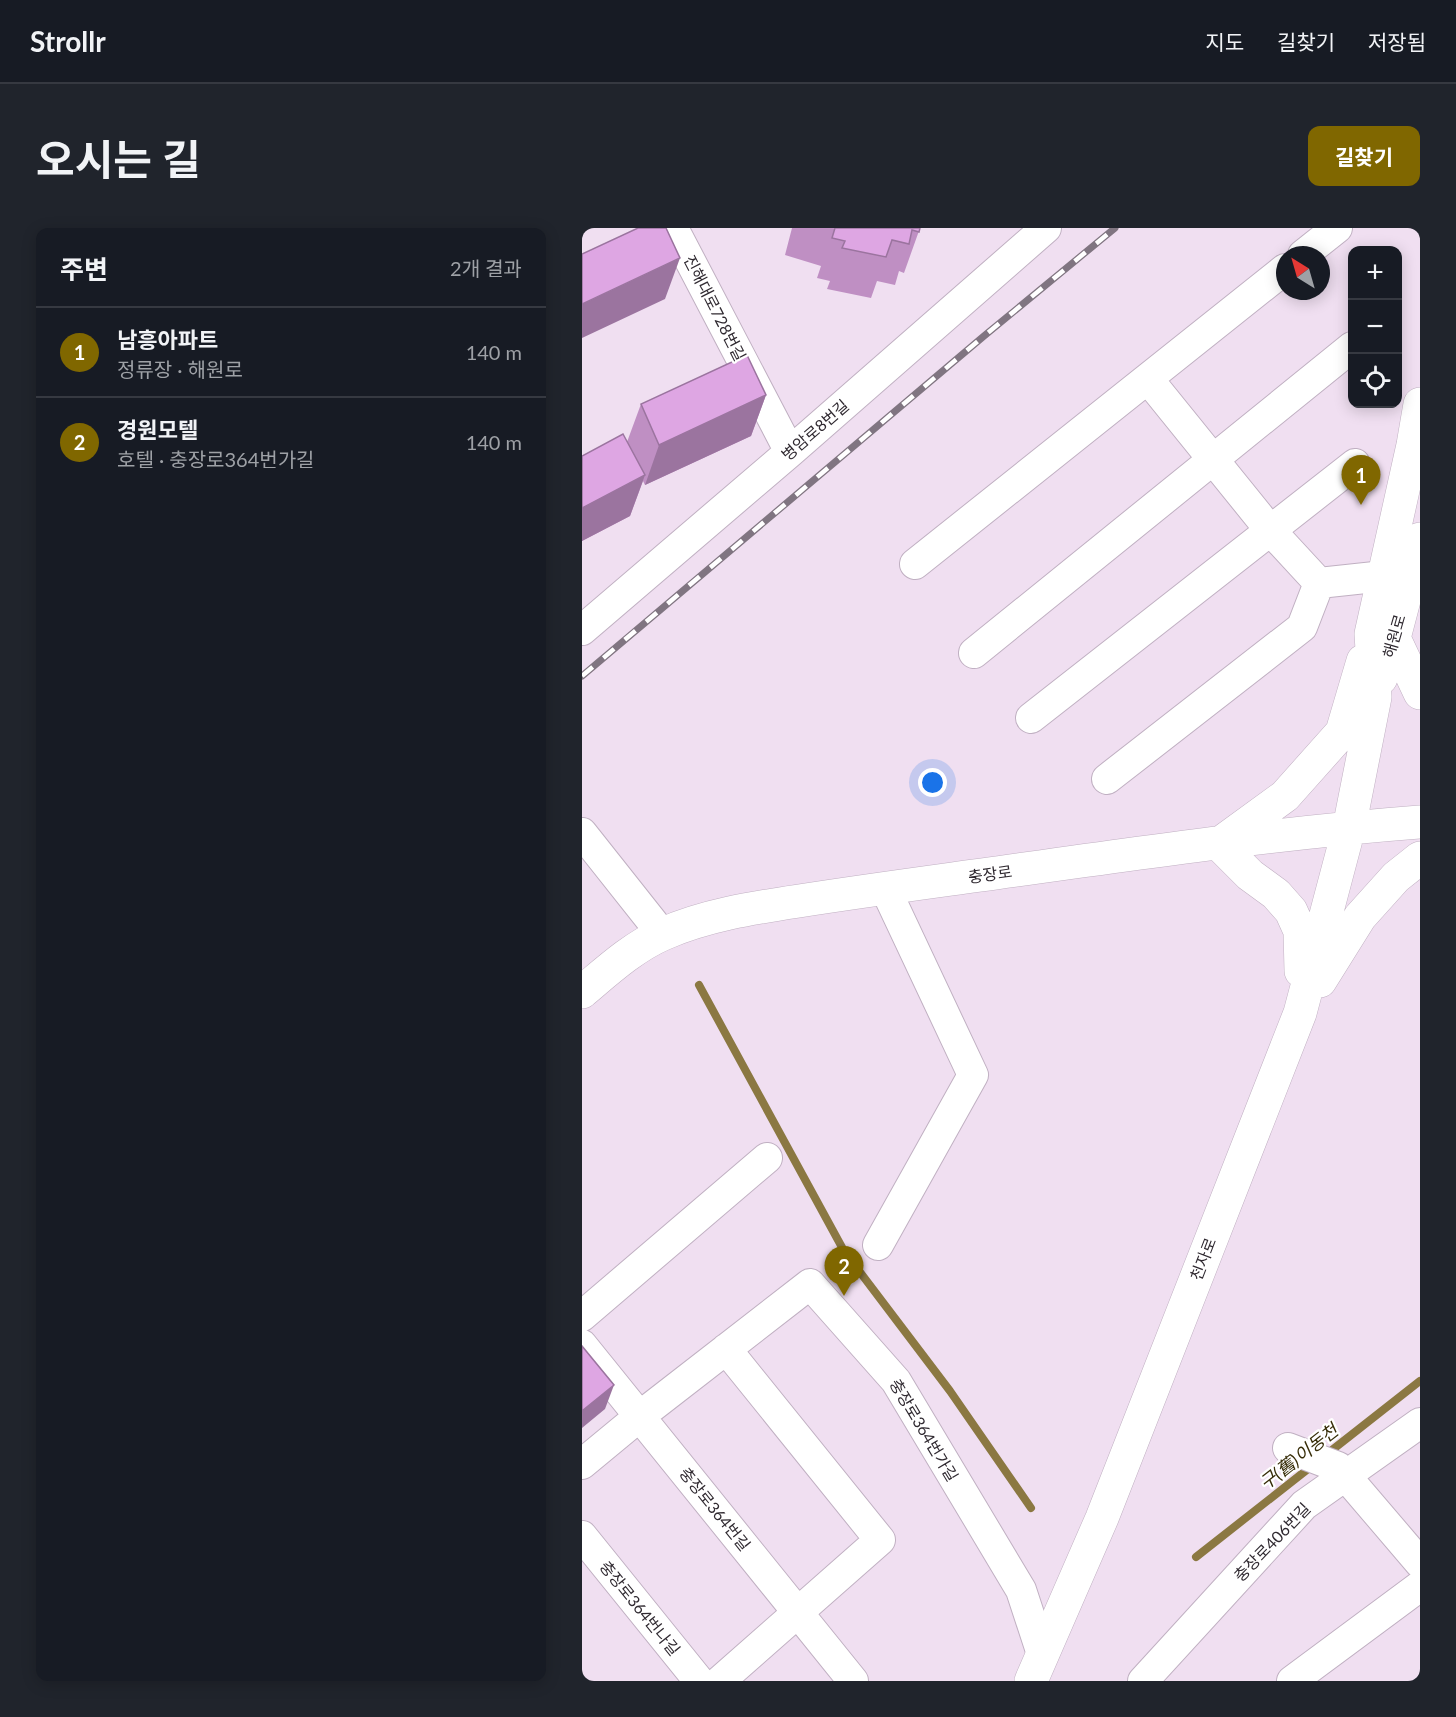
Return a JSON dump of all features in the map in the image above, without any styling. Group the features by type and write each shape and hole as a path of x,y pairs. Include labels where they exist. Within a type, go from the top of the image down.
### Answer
{"main road":[{"path":"1300,1013 1300,931 1291,911 1276,894 1250,874 1219,844 1285,796 1342,732 1383,636 1384,576 1420,404"},
{"name":"해원로","path":"1349,828 1375,697 1383,636 1420,539"},
{"path":"1383,636 1420,693"},
{"name":"충장로","path":"582,992 638,947 662,934 690,924 758,907 1219,844 1420,822"},
{"name":"천자로","path":"1036,1668 1102,1518 1300,1013 1349,828"},
{"path":"1300,1013 1360,917 1396,877 1420,858"}],"street":[{"name":"진해대로728번길","path":"673,228 790,452"},
{"name":"병암로8번길","path":"582,630 1046,228"},
{"path":"1314,246 1337,228"},
{"path":"915,564 1276,276"},
{"path":"974,653 1348,352"},
{"path":"1148,379 1270,530 1319,583"},
{"path":"1031,718 1354,464"},
{"path":"1319,583 1384,576"},
{"path":"1107,780 1302,627 1319,583"},
{"path":"582,833 662,934"},
{"path":"878,1245 973,1076 885,888"},
{"path":"582,1316 767,1158"},
{"name":"충장로364번가길","path":"640,1416 810,1284 896,1381 1021,1590 1036,1668"},
{"name":"충장로364번길","path":"582,1345 799,1613 846,1679"},
{"path":"720,1681 880,1540 726,1349"},
{"path":"582,1464 640,1416"},
{"name":"충장로406번길","path":"1143,1681 1304,1505 1342,1472 1420,1424"},
{"path":"1298,1452 1342,1472 1420,1563"},
{"name":"충장로364번나길","path":"582,1536 699,1681"},
{"path":"1292,1681 1420,1586"}],"building":[{"path":"638,228 666,228 680,258 582,304 582,254"},
{"path":"835,228 920,228 919,232 912,230 909,244 892,240 886,257 842,248 845,241 832,238"},
{"path":"747,355 766,395 659,445 641,404"},
{"path":"623,434 645,475 582,508 582,456"},
{"path":"582,1346 614,1385 582,1411"}],"waterway":[{"path":"699,985 844,1251 950,1391 1031,1508"},
{"name":"구(舊)이동천","path":"1327,1454 1420,1381"},
{"name":"구(舊)이동천","path":"1196,1557 1313,1465"}],"railway":[{"path":"582,676 1115,228"}],"place":[{"name":"남흥아파트","path":"1361,505"},
{"name":"경원모텔","path":"844,1296"}]}
